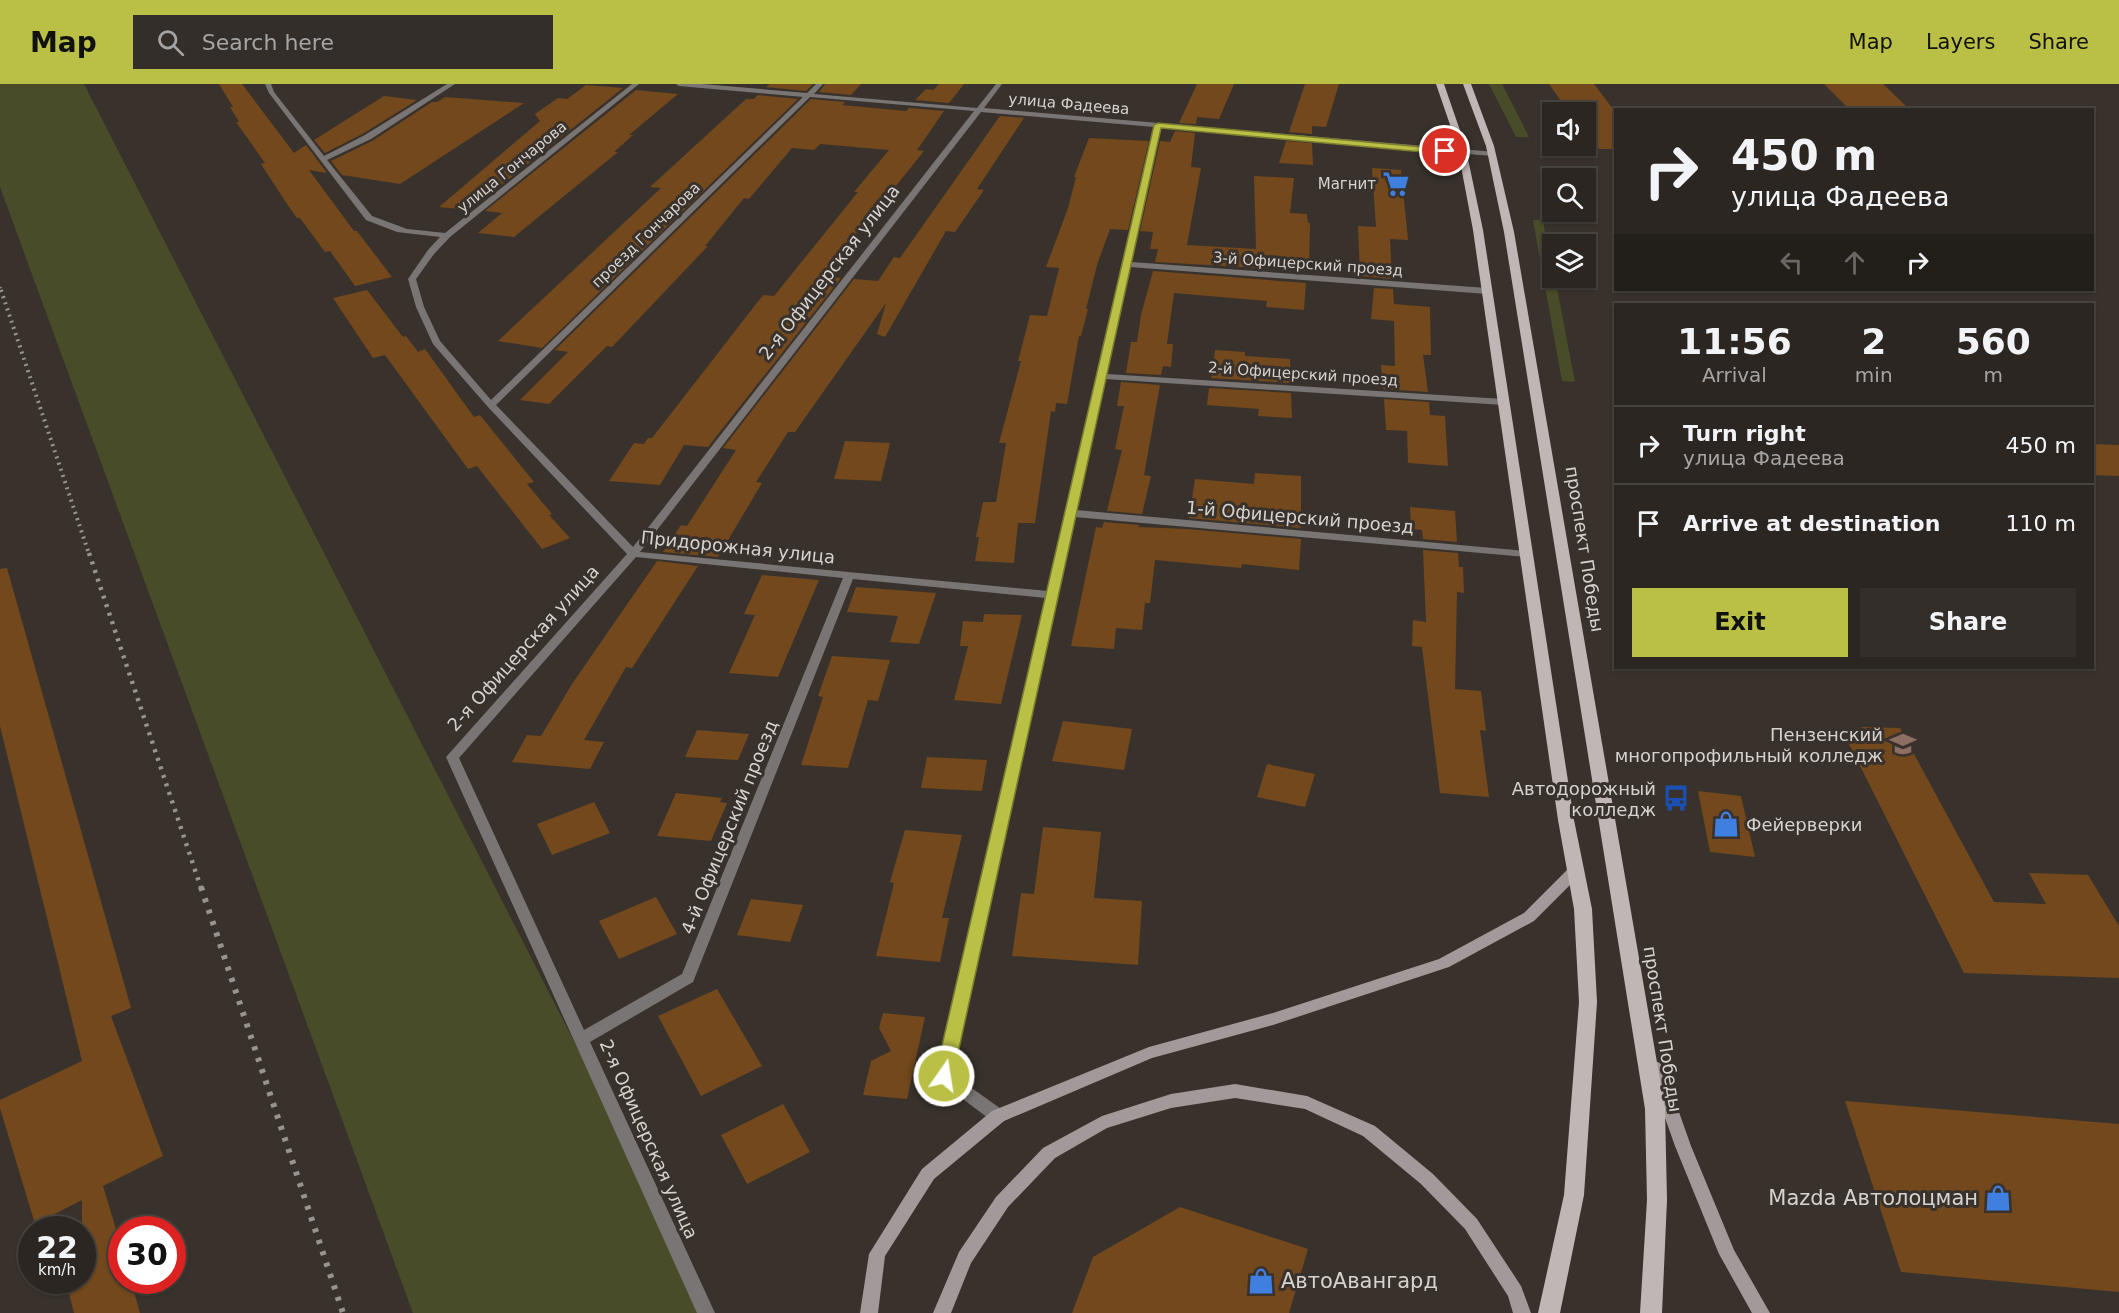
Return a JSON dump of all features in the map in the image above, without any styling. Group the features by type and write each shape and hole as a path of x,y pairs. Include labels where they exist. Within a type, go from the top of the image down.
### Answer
{"main road":[{"path":"1440,84 1463,152 1487,291 1575,870 1583,909 1588,1002 1574,1195 1549,1313"},
{"name":"проспект Победы","path":"1467,84 1492,154 1509,232 1641,1025 1655,1120 1658,1200 1651,1313"},
{"path":"869,1313 877,1254 928,1174 998,1116 1149,1053 1273,1019 1444,963 1528,917 1575,870"},
{"path":"1641,1025 1683,1146 1727,1254 1761,1313"},
{"path":"942,1313 965,1258 1002,1202 1049,1153 1102,1123 1171,1101 1235,1091 1307,1103 1369,1131 1426,1179 1471,1224 1515,1292 1522,1313"}],"street":[{"path":"268,84 271,92 369,218 383,226 404,232 447,235"},
{"path":"323,159 368,137 452,84"},
{"name":"улица Гончарова","path":"412,279 431,252 447,235 636,84"},
{"name":"улица Фадеева","path":"679,84 1492,154"},
{"name":"проезд Гончарова","path":"491,405 820,84"},
{"name":"2-я Офицерская улица","path":"706,1313 452,757 633,554 999,84"},
{"path":"998,1116 944,1076 1158,125"},
{"name":"3-й Офицерский проезд","path":"1126,264 1487,291"},
{"name":"Придорожная улица","path":"412,279 420,307 436,342 491,405 633,554 1052,595"},
{"name":"2-й Офицерский проезд","path":"1101,376 1503,402"},
{"name":"1-й Офицерский проезд","path":"1070,513 1526,554"},
{"name":"4-й Офицерский проезд","path":"582,1039 688,978 849,576"}],"green space":[{"path":"0,84 84,84 713,1313 413,1313 0,187"},
{"path":"1489,84 1502,84 1529,137 1516,137"},
{"path":"1533,220 1543,222 1545,234 1542,234 1542,270"},
{"path":"1545,288 1557,288 1575,382 1562,381"}],"building":[{"path":"219,84 242,84 294,153 306,145 327,173 309,170 354,231 357,231 392,277 355,286 330,251 325,252 287,204 261,164 265,163 236,122 239,122 230,107 233,107"},
{"path":"770,84 813,84 806,91 766,87"},
{"path":"825,84 861,84 851,95 819,92"},
{"path":"939,84 964,84 949,103 915,100 926,89 933,90"},
{"path":"1197,84 1234,84 1219,119 1197,117 1196,124 1179,123"},
{"path":"1305,84 1339,84 1326,127 1312,126 1312,134 1289,132"},
{"path":"1549,84 1594,84 1614,110 1614,149 1599,149 1596,145 1596,102 1562,102"},
{"path":"1824,84 1883,84 1908,108 1848,108"},
{"path":"586,85 623,88 470,210 439,207 540,121 535,114 558,98 567,99"},
{"path":"636,90 678,94 629,135 633,135 614,152 618,152 514,237 478,233 502,213 485,211"},
{"path":"758,95 798,99 542,348 498,341 661,188 650,187 746,99 754,99"},
{"path":"384,96 417,100 364,133 325,153 314,140"},
{"path":"445,97 524,103 400,184 342,175 331,161 372,141 432,102"},
{"path":"811,99 845,102 842,105 906,111 909,108 944,111 917,150 924,151 871,217 856,234 853,234 822,276 841,278 708,447 684,445 660,485 609,481 634,443 644,444 648,438 652,438 763,295 774,296 889,150 820,144 814,150 792,148 749,199 744,198 705,246 708,246 612,347 607,346 549,404 520,400 568,352 555,350"},
{"path":"1000,116 1024,118 977,189 984,190 955,232 946,231 885,337 877,334 886,303 795,432 788,432 756,482 762,483 718,557 663,552 681,525 687,526 736,450 723,448 854,279 878,281 894,257 900,258"},
{"path":"1175,131 1195,133 1191,167 1201,168 1187,245 1256,249 1254,176 1294,178 1290,213 1307,214 1308,223 1310,223 1309,271 1155,262 1158,249 1150,249 1153,232 1140,231 1160,141 1170,142"},
{"path":"1089,138 1149,141 1128,230 1110,229 1097,265 1086,309 1088,309 1081,336 1079,336 1067,404 1056,403 1055,412 1051,411 1035,523 1018,523 1014,563 975,561 979,537 976,537 983,502 996,502 1006,443 999,443 1021,361 1018,361 1030,315 1047,316 1059,268 1046,267 1068,208 1076,177 1074,177"},
{"path":"1286,141 1312,143 1313,165 1279,163"},
{"path":"1372,168 1401,170 1408,240 1390,239 1392,279 1360,276 1358,226 1376,227"},
{"path":"1153,271 1306,283 1304,310 1266,307 1267,301 1174,293 1167,344 1173,344 1171,367 1163,366 1161,375 1126,373 1131,342 1137,342 1141,315"},
{"path":"1374,288 1393,289 1394,304 1430,307 1431,355 1423,355 1428,392 1383,389 1381,365 1395,366 1394,321 1371,319"},
{"path":"367,290 403,337 406,336 418,352 425,349 474,417 480,415 534,482 527,484 552,514 549,515 570,538 542,549 477,466 468,469 385,355 373,358 333,298"},
{"path":"1215,350 1245,352 1245,356 1290,359 1291,383 1211,378"},
{"path":"1121,382 1160,385 1144,475 1151,476 1142,514 1107,511 1122,450 1115,449 1124,406 1117,406"},
{"path":"1209,388 1291,393 1292,418 1258,416 1259,409 1207,405"},
{"path":"1384,399 1429,402 1430,415 1445,416 1448,466 1408,463 1407,431 1386,430"},
{"path":"845,441 890,443 881,481 834,479"},
{"path":"2094,444 2119,445 2119,476 2094,475"},
{"path":"1255,473 1301,476 1301,528 1189,518 1195,479 1254,484"},
{"path":"1410,507 1455,511 1457,542 1423,539 1422,530 1411,529"},
{"path":"1104,522 1139,525 1138,527 1301,539 1299,570 1242,564 1241,568 1155,560 1150,603 1145,603 1142,630 1116,628 1114,649 1071,646 1096,527 1102,528"},
{"path":"1423,550 1458,553 1459,567 1463,567 1464,593 1457,592 1455,689 1481,691 1486,731 1480,730 1489,797 1440,793 1422,647 1412,646 1413,620 1426,622"},
{"path":"657,561 698,566 632,668 626,667 584,740 604,742 590,769 512,762 527,735 541,736 572,684"},
{"path":"7,568 131,1008 111,1016 163,1156 103,1186 112,1216 108,1216 108,1294 135,1294 140,1313 74,1313 69,1294 96,1294 96,1216 82,1216 82,1200 51,1216 33,1216 0,1108 0,1100 82,1061 0,726 0,569"},
{"path":"762,575 819,580 778,677 729,673 755,615 744,614"},
{"path":"856,587 936,593 919,644 890,642 898,616 847,612"},
{"path":"984,614 1022,615 1001,704 954,700 968,646 960,646 963,621 983,622"},
{"path":"832,656 890,660 878,701 868,700 848,768 801,765 823,697 818,696"},
{"path":"1063,721 1132,729 1124,770 1052,761"},
{"path":"1861,727 1900,728 1994,902 2046,904 2029,873 2088,875 2119,926 2119,978 1964,973 1848,742 1869,742"},
{"path":"697,730 749,734 738,760 685,757"},
{"path":"927,757 987,760 982,791 921,788"},
{"path":"1267,764 1315,774 1305,807 1257,797"},
{"name":"Фейерверки","path":"1698,791 1741,796 1755,857 1710,852"},
{"path":"676,793 722,798 720,802 727,803 711,841 657,836"},
{"path":"594,802 610,833 552,855 537,824"},
{"path":"1043,827 1101,832 1094,898 1142,901 1138,965 1012,956 1021,893 1034,894"},
{"path":"905,830 962,835 942,918 949,918 940,962 876,956 894,883 890,882"},
{"path":"656,897 677,934 619,959 599,921"},
{"path":"751,899 803,905 790,942 737,935"},
{"path":"717,989 762,1066 701,1096 658,1016"},
{"path":"883,1013 925,1017 907,1099 863,1095 871,1061 891,1051 879,1028"},
{"name":"Mazda Автолоцман","path":"1845,1101 2119,1124 2119,1292 1901,1272"},
{"path":"783,1104 810,1152 747,1184 721,1135"},
{"path":"1180,1207 1308,1249 1289,1313 1072,1313 1093,1257"}],"railway":[{"path":"0,287 1,291"},
{"path":"1,290 89,554"},
{"path":"89,553 201,888"},
{"path":"201,887 343,1313"}],"place":[{"name":"Магнит","path":"1396,184"},
{"name":"Пензенский многопрофильный колледж","path":"1903,744"},
{"name":"Автодорожный колледж","path":"1676,798"},
{"name":"Фейерверки","path":"1726,824"},
{"name":"Mazda Автолоцман","path":"1998,1198"},
{"name":"АвтоАвангард","path":"1261,1281"}],"route":[{"path":"944,1076 1158,125 1445,151"}]}
